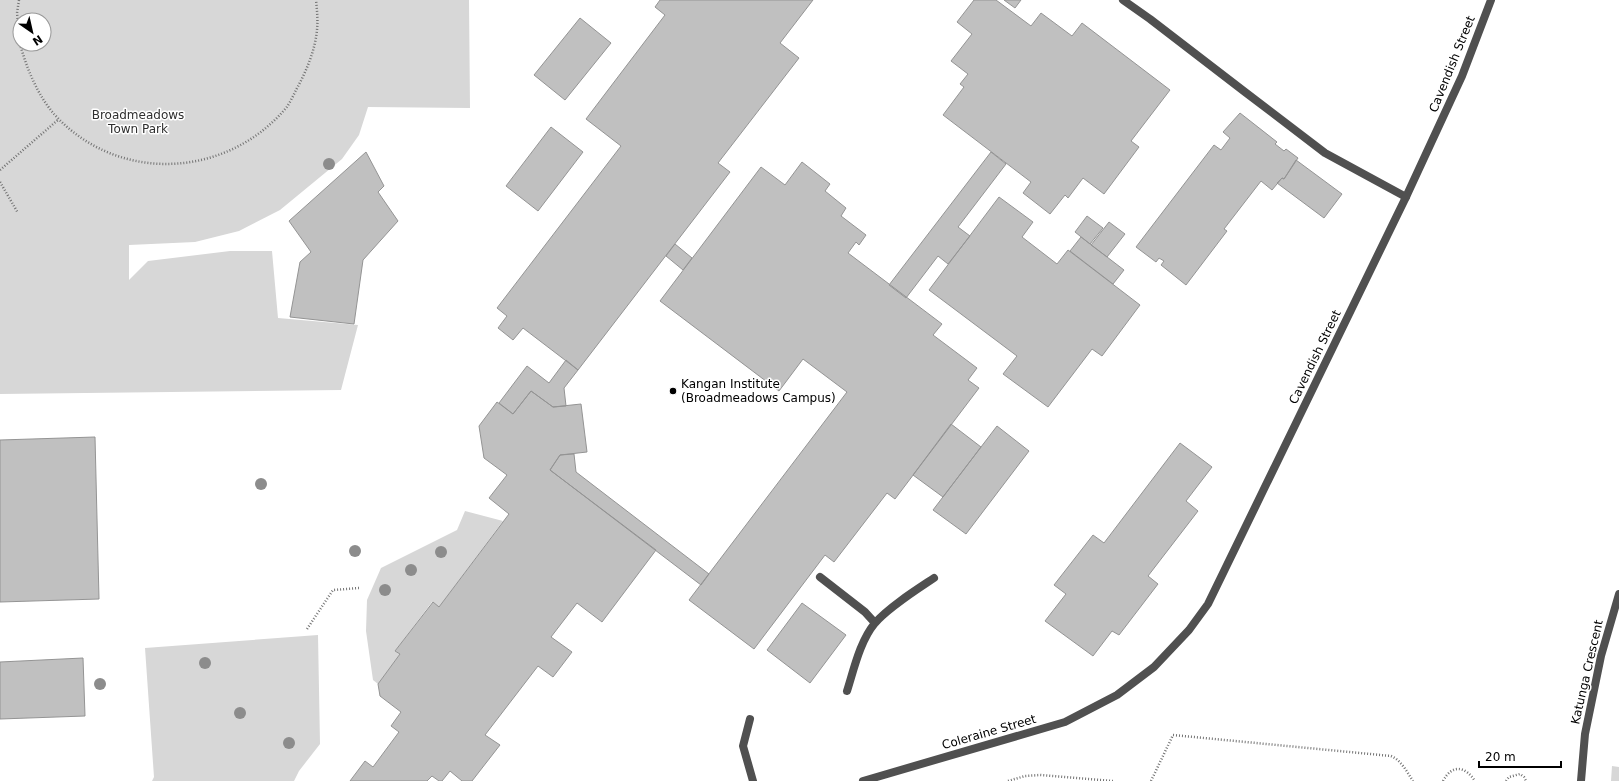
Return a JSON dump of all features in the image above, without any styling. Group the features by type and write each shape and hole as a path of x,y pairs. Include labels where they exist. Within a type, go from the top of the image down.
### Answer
{"street":[{"path":"1123,0 1325,152 1406,197"},
{"name":"Cavendish Street","path":"1117,695 1154,667 1189,630 1208,604 1406,197 1462,76 1491,0"},
{"path":"820,577 865,612 875,623"},
{"path":"846,691 864,642 875,623 890,610 934,578"},
{"name":"Katunga Crescent","path":"1581,781 1585,734 1599,664 1619,594"},
{"name":"Coleraine Street","path":"864,781 1065,722 1117,695"},
{"path":"750,719 743,746 753,781"}],"path":[{"path":"17,12 19,0"},
{"path":"22,52 26,67 38,92 59,118 74,133 96,148 136,162 178,165 219,156 256,137 286,107 307,71 317,31 316,0"},
{"path":"0,170 59,118"},
{"path":"0,182 18,213"},
{"path":"308,629 333,590 359,588"},
{"path":"1151,781 1173,735 1391,756 1400,762 1413,781"},
{"path":"1443,781 1446,775 1452,770 1459,769 1466,771 1475,781"},
{"path":"1506,781 1509,777 1520,774 1524,776 1526,781"},
{"path":"1008,781 1026,776 1040,775 1113,781"}],"green space":[{"name":"Broadmeadows Town Park","path":"0,0 469,0 470,108 368,107 359,135 342,159 280,210 239,231 195,242 129,245 129,280 148,261 230,251 272,251 278,318 358,325 341,390 0,394"},
{"path":"465,511 503,521 439,607 432,602 395,651 400,654 378,684 373,680 366,631 367,600 381,568 457,530"},
{"path":"318,635 320,744 299,771 294,781 152,781 154,777 145,648"},
{"path":"1612,766 1619,767 1619,781 1611,781"}],"building":[{"path":"660,0 813,0 780,43 799,58 718,163 730,172 578,370 523,328 513,340 498,328 507,316 497,308 621,146 586,119 665,15 655,7"},
{"path":"974,0 996,0 1031,26 1041,13 1072,36 1082,23 1170,90 1131,141 1139,147 1104,194 1083,178 1068,198 1065,195 1050,214 1023,193 1031,182 943,115 964,87 960,84 968,74 951,61 972,34 957,22"},
{"path":"1004,0 1021,0 1015,8"},
{"path":"580,18 611,43 565,100 534,75"},
{"path":"1240,113 1277,142 1275,144 1284,151 1286,149 1298,158 1284,179 1282,178 1272,190 1261,181 1224,229 1227,231 1186,285 1161,265 1164,261 1159,258 1156,262 1136,247 1214,145 1221,150 1230,138 1223,132"},
{"path":"551,127 583,152 538,211 506,186"},
{"path":"366,152 384,186 378,192 398,221 363,260 354,324 290,317 300,262 311,252 289,221"},
{"path":"991,152 1006,164 958,227 970,236 948,264 938,256 906,298 889,285"},
{"path":"1296,160 1342,194 1324,218 1277,183 1282,178 1284,179"},
{"path":"802,162 830,184 825,191 846,208 841,216 866,235 859,245 856,242 848,253 942,324 933,335 977,368 968,380 979,388 895,499 887,493 834,562 825,555 754,649 689,600 847,392 803,359 779,391 660,301 761,167 785,185"},
{"path":"999,197 1033,222 1022,237 1057,264 1068,250 1140,305 1102,356 1092,349 1048,407 1003,374 1017,356 929,290"},
{"path":"1087,216 1103,228 1090,244 1075,232"},
{"path":"1109,222 1125,234 1107,257 1091,245"},
{"path":"1081,237 1124,270 1113,284 1070,251"},
{"path":"675,244 692,258 683,270 666,256"},
{"path":"566,360 578,370 564,388 566,406 553,407 531,391 513,414 499,403 527,366 549,383"},
{"path":"531,391 553,407 581,404 587,452 560,455 550,470 656,550 602,622 577,603 551,637 572,652 553,677 538,666 485,735 500,745 472,781 462,781 450,771 442,781 439,781 432,776 427,781 350,781 365,761 373,767 399,732 391,726 401,712 380,696 378,684 400,654 395,651 433,602 439,607 509,514 489,498 507,475 484,458 479,426 497,402 513,414"},
{"path":"951,424 981,447 943,497 913,475"},
{"path":"997,426 1029,451 966,534 933,510"},
{"path":"95,437 99,599 0,602 0,440"},
{"path":"1180,443 1212,467 1186,501 1198,511 1148,576 1158,584 1119,635 1112,631 1093,656 1045,621 1066,594 1054,585 1093,535 1104,543"},
{"path":"574,454 576,472 709,574 701,585 550,470 560,455"},
{"path":"802,603 846,635 810,683 767,650"},
{"path":"83,658 85,716 0,719 0,662"}],"place":[{"name":"Kangan Institute (Broadmeadows Campus)","path":"673,391"}]}
